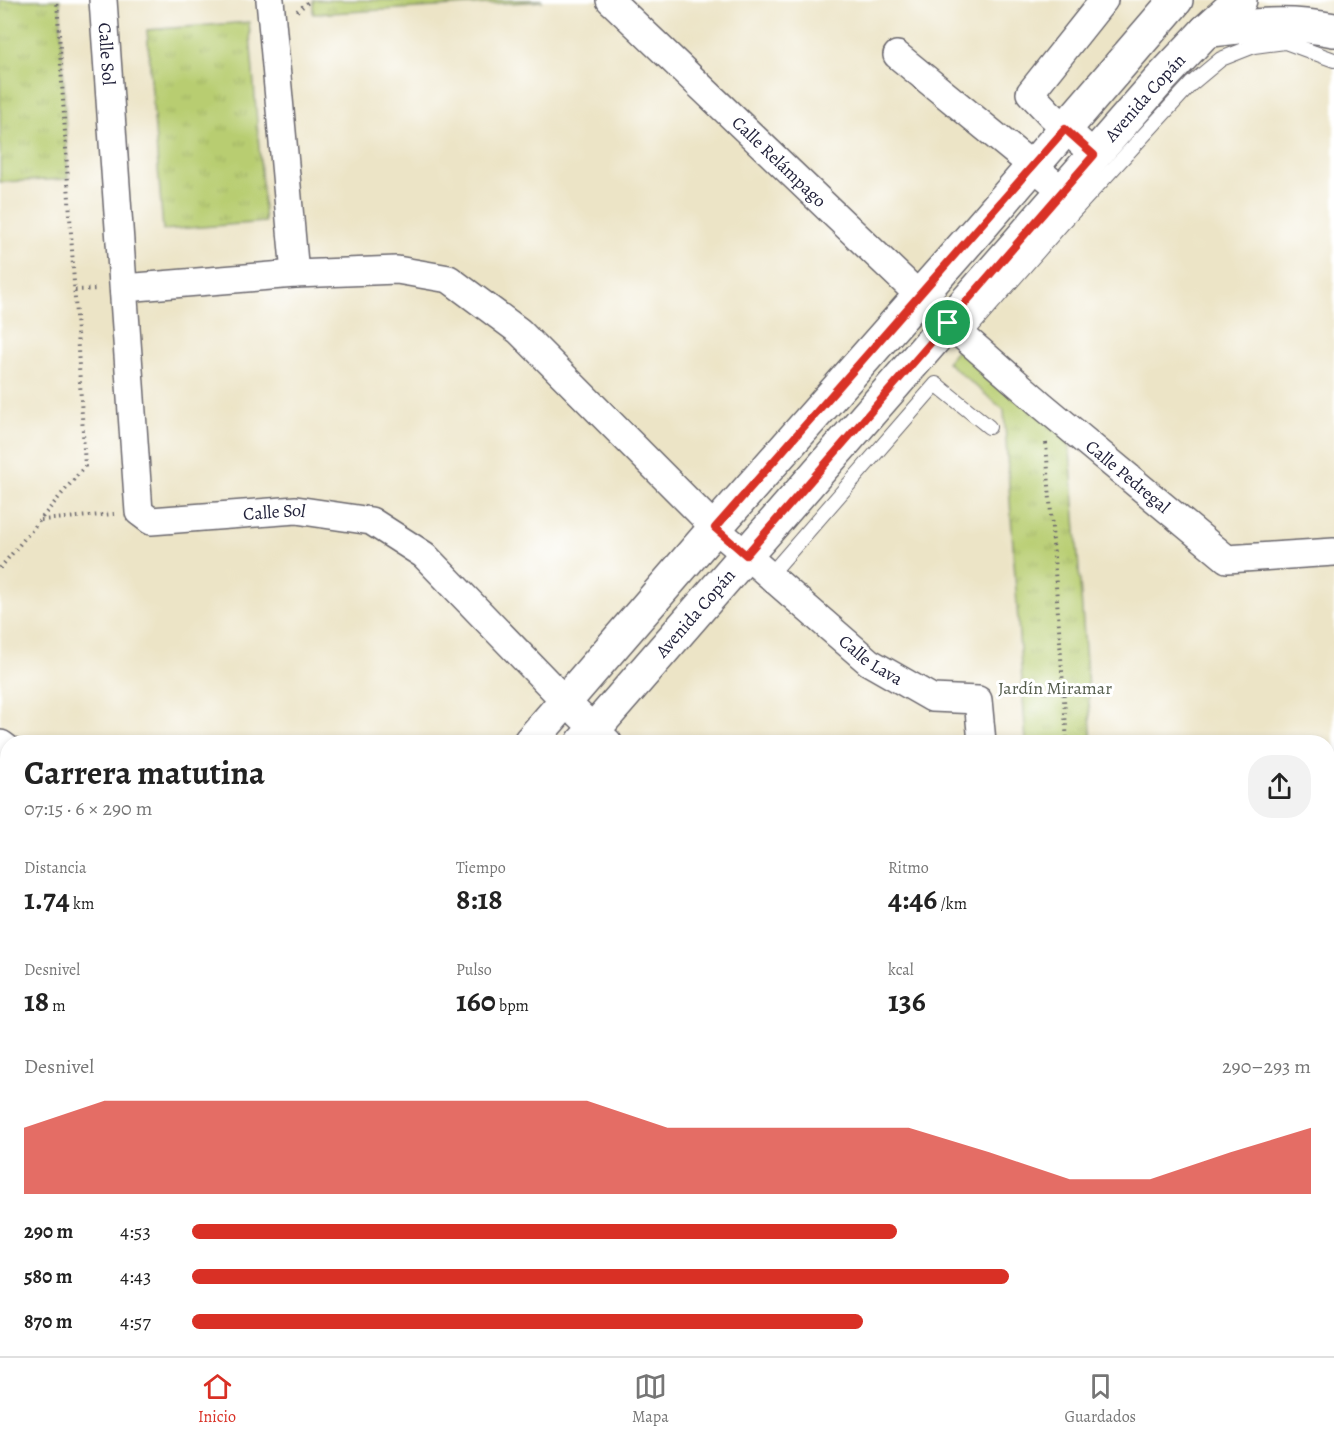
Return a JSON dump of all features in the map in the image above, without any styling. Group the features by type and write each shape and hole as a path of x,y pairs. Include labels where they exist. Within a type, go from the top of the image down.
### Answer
{"street":[{"name":"Calle Sol","path":"103,0 139,512 151,521 296,510 371,521 424,555 566,702"},
{"path":"270,0 295,274"},
{"name":"Calle Relámpago","path":"610,0 956,329"},
{"path":"1094,155 1030,93 1104,0"},
{"path":"537,735 1176,0"},
{"name":"Avenida Copán","path":"598,735 758,565 956,329 1063,190 1157,83 1206,31 1240,0"},
{"path":"1206,31 1285,23 1334,30"},
{"path":"897,55 1063,190"},
{"path":"124,288 295,274 397,270 449,279 519,331 715,528 758,565"},
{"name":"Calle Pedregal","path":"956,329 1043,406 1227,559 1334,552"},
{"name":"Calle Lava","path":"758,565 869,662 932,698 978,700 981,735"},
{"path":"566,702 593,735"}],"lane":[{"path":"956,329 1063,223 1191,84 1221,59 1254,46 1286,42 1334,60"},
{"path":"758,565 936,384 990,427"}],"path":[{"path":"0,568 86,466 57,0"},
{"path":"1043,406 1066,735"},
{"path":"40,520 139,512"}],"green space":[{"path":"0,0 60,0 68,179 0,182"},
{"path":"313,0 541,0 542,1 313,14"},
{"path":"249,22 265,222 163,230 147,30"},
{"name":"Jardín Miramar","path":"961,345 1069,437 1091,735 1026,735 1004,410 947,362"}],"route":[{"path":"1065,129 1094,155 948,323 746,555 715,528 1065,129"}]}
